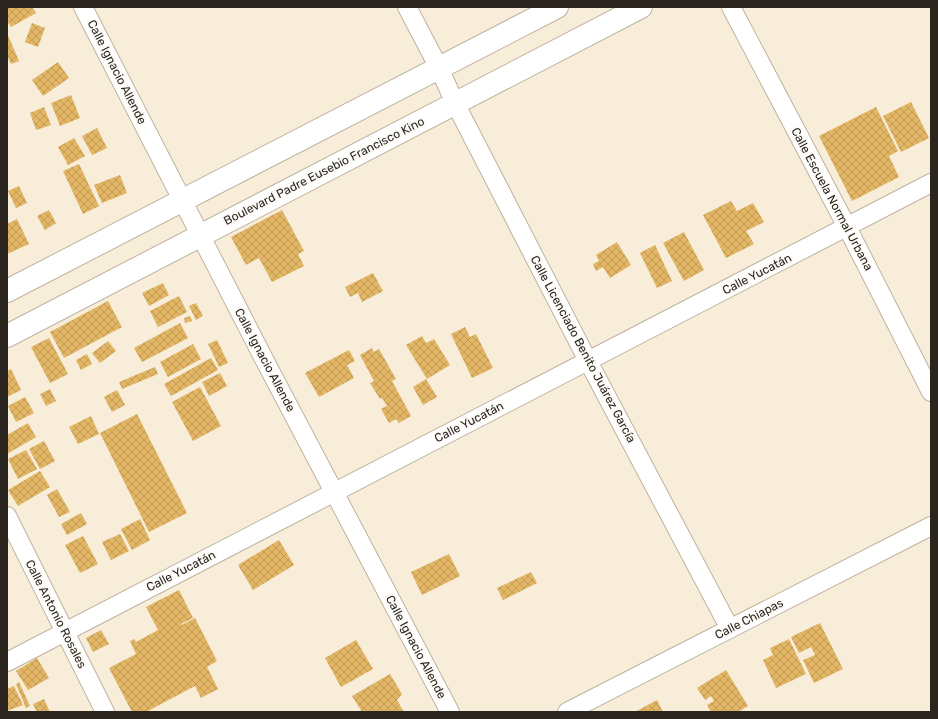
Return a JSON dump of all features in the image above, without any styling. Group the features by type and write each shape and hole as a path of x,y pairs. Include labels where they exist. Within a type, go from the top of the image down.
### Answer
{"street":[{"name":"Calle Ignacio Allende","path":"83,7 183,200 200,236 450,712"},
{"name":"Calle Licenciado Benito Juárez García","path":"407,7 588,361 730,629"},
{"path":"7,291 557,7"},
{"name":"Boulevard Padre Eusebio Francisco Kino","path":"7,336 640,7"},
{"name":"Calle Escuela Normal Urbana","path":"731,7 847,227 931,392"},
{"name":"Calle Yucatán","path":"7,662 931,183"},
{"name":"Calle Antonio Rosales","path":"7,516 106,712"},
{"name":"Calle Chiapas","path":"567,712 931,526"}],"building":[{"path":"7,7 32,7 36,13 11,27 7,21"},
{"path":"32,23 45,28 38,47 25,42"},
{"path":"7,33 19,61 11,64 7,55"},
{"path":"58,62 69,78 43,96 32,80"},
{"path":"71,95 80,118 60,126 51,103"},
{"path":"911,102 929,138 901,152 883,116"},
{"path":"44,107 51,125 36,130 30,113"},
{"path":"876,107 898,151 889,156 899,177 852,201 819,136"},
{"path":"97,128 107,148 92,155 82,136"},
{"path":"74,138 85,156 68,165 58,147"},
{"path":"79,164 99,206 83,214 63,171"},
{"path":"120,175 127,193 102,203 94,185"},
{"path":"19,186 27,203 16,208 8,191"},
{"path":"731,201 737,211 753,203 764,222 746,231 754,244 726,258 703,215"},
{"path":"49,210 56,223 45,230 37,216"},
{"path":"282,210 304,251 298,254 304,266 272,282 259,258 246,265 231,237"},
{"path":"17,219 29,244 7,254 7,224"},
{"path":"684,232 704,270 684,281 663,243"},
{"path":"617,242 631,265 610,278 603,267 596,271 593,264 599,261 596,255"},
{"path":"655,245 672,281 657,288 640,253"},
{"path":"373,273 383,291 362,302 358,293 350,297 345,287"},
{"path":"163,283 169,295 149,306 142,293"},
{"path":"179,296 187,312 158,327 150,311"},
{"path":"108,301 122,327 64,358 50,332"},
{"path":"196,303 203,316 196,320 189,306"},
{"path":"190,316 192,321 185,323 184,318"},
{"path":"180,323 188,338 142,362 134,348"},
{"path":"465,327 470,337 476,334 493,368 472,378 451,334"},
{"path":"422,336 426,343 434,339 450,365 427,379 406,345"},
{"path":"49,338 68,374 50,383 31,347"},
{"path":"217,340 228,363 219,367 208,344"},
{"path":"108,341 116,351 100,363 92,353"},
{"path":"193,344 201,359 168,377 160,362"},
{"path":"372,348 374,352 379,349 396,379 392,381 411,416 399,423 396,419 389,423 381,409 387,406 382,398 380,399 370,383 374,381 360,355"},
{"path":"349,350 355,361 347,365 354,378 319,397 305,373"},
{"path":"87,354 92,364 81,370 76,360"},
{"path":"211,358 218,370 171,396 164,384"},
{"path":"155,367 158,374 122,389 119,382"},
{"path":"11,369 21,390 7,397 7,371"},
{"path":"220,373 227,386 209,396 202,382"},
{"path":"426,379 437,397 423,405 413,387"},
{"path":"200,387 221,426 193,441 172,402"},
{"path":"50,389 56,401 46,406 40,394"},
{"path":"117,390 125,405 112,412 104,397"},
{"path":"25,397 34,413 16,422 8,406"},
{"path":"137,414 187,513 149,532 100,433"},
{"path":"91,416 99,434 78,444 69,427"},
{"path":"28,423 36,437 7,454 7,435"},
{"path":"44,441 55,461 40,469 29,449"},
{"path":"26,450 37,469 18,479 8,459"},
{"path":"40,471 50,487 18,506 8,490"},
{"path":"57,489 70,512 59,517 47,495"},
{"path":"81,513 87,524 67,535 61,524"},
{"path":"140,519 150,540 132,550 121,529"},
{"path":"120,534 129,551 111,560 102,542"},
{"path":"83,536 98,564 80,573 65,545"},
{"path":"279,540 294,565 253,590 238,565"},
{"path":"449,554 460,576 422,595 411,572"},
{"path":"531,572 537,583 503,600 497,588"},
{"path":"179,590 193,618 181,624 182,625 195,618 217,661 207,667 218,689 201,698 195,686 146,712 132,712 109,668 136,654 130,641 134,639 136,642 158,630 146,607"},
{"path":"820,623 843,669 814,683 803,660 815,655 811,647 799,653 791,637"},
{"path":"101,630 109,644 93,652 86,638"},
{"path":"789,639 806,674 776,688 763,660 773,655 770,648"},
{"path":"356,640 373,669 341,687 325,658"},
{"path":"37,658 49,678 28,690 16,671"},
{"path":"726,670 748,706 738,712 711,712 707,705 714,701 711,696 705,700 697,688"},
{"path":"390,674 402,694 397,700 404,712 362,712 352,696"},
{"path":"19,682 30,706 26,708 16,684"},
{"path":"14,686 23,705 7,711 7,689"},
{"path":"44,699 50,712 37,712 33,704"},
{"path":"657,700 663,712 635,712"}]}
